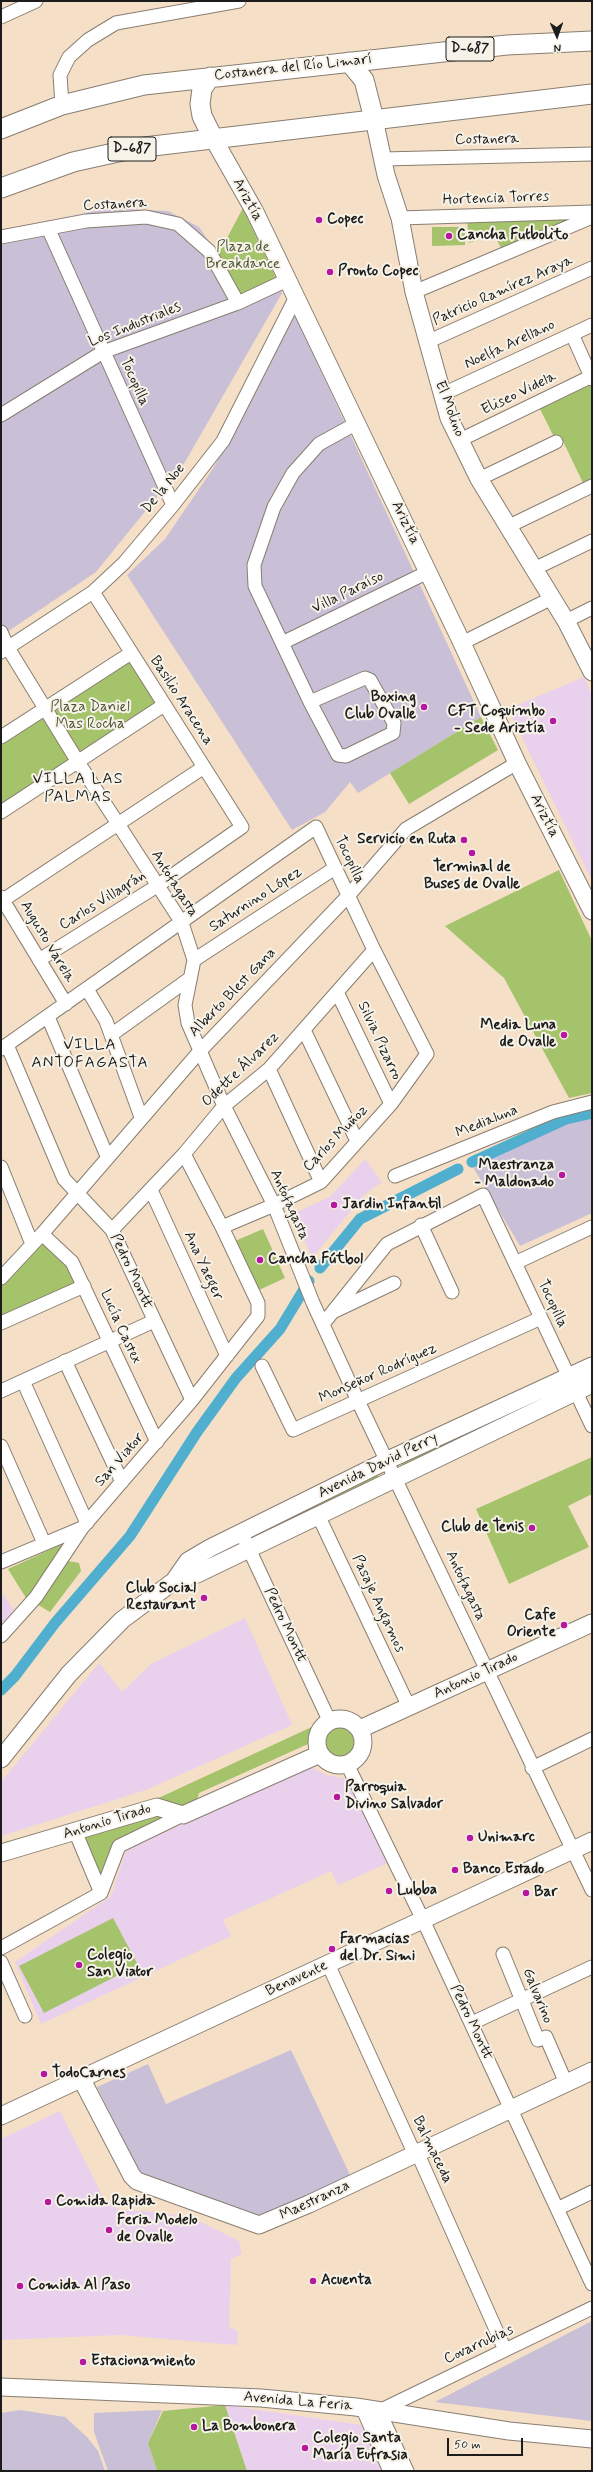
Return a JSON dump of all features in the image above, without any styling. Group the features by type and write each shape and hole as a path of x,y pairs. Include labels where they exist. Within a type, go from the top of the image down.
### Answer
{"highway":[{"name":"Costanera del Río Limarí","path":"1,129 62,105 144,85 526,43 592,41"},
{"path":"349,62 364,80 374,119"},
{"path":"210,77 202,89 200,104 202,116 213,138"},
{"name":"D-687","path":"1,188 54,168 94,157 150,146 592,94"}],"main road":[{"name":"El Molino","path":"374,119 383,159 400,218 414,292 441,395 460,440 479,479 507,527 566,621 592,672"},
{"name":"Ariztía","path":"213,138 255,212 462,642 517,762 592,910"},
{"name":"Avenida David Perry","path":"174,1581 197,1574 395,1477 572,1384 592,1366"},
{"name":"Avenida David Perry","path":"1,1759 74,1668 122,1620 174,1581 188,1561 241,1532 388,1460 572,1384 592,1384"},
{"name":"Antonio Tirado","path":"360,1729 592,1623"},
{"path":"346,1719 360,1729 363,1742 362,1750 353,1761 347,1764 332,1764 320,1754 316,1739 323,1725 329,1720 346,1719"},
{"path":"183,1815 320,1754"},
{"name":"Antonio Tirado","path":"1,1853 157,1806 183,1815"},
{"name":"Benavente","path":"1,2116 82,2080 592,1841"},
{"name":"Maestranza","path":"82,2080 136,2181 259,2225 309,2204 592,2071"},
{"name":"Avenida La Feria","path":"1,2387 252,2397 372,2410 509,2431 592,2439"},
{"path":"372,2410 392,2471"}],"street":[{"path":"1,17 36,1"},
{"path":"62,105 60,75 69,58 88,40 116,22 239,1"},
{"name":"Costanera","path":"383,159 592,154"},
{"name":"Hortencia Torres","path":"400,218 592,212"},
{"name":"Costanera","path":"1,237 86,221 146,217 178,224 209,251 238,304"},
{"path":"414,292 592,217"},
{"name":"Tocopilla","path":"48,228 172,505"},
{"name":"Patricio Ramírez Araya","path":"427,342 592,268"},
{"name":"Los Industriales","path":"1,415 103,352 238,304 287,280"},
{"name":"De la Noe","path":"4,650 93,592 124,563 172,505 223,441 296,297"},
{"name":"Noelfa Arellano","path":"441,395 592,325"},
{"path":"572,334 592,378"},
{"name":"Eliseo Videla","path":"460,440 592,378"},
{"path":"310,702 365,678 370,680 394,723 393,733 346,756 338,755 310,702 254,586 254,565 256,557 274,507 294,473 319,444 357,423"},
{"path":"479,479 556,442"},
{"path":"507,527 592,486"},
{"path":"534,569 592,541"},
{"name":"Villa Paraíso","path":"282,643 428,572"},
{"name":"Basilio Aracena","path":"93,592 242,827"},
{"path":"462,642 552,598"},
{"path":"566,621 592,608"},
{"name":"Antofagasta","path":"1,632 4,650 46,710 157,886 182,922 194,960 185,1005 188,1023 224,1106 274,1205 298,1268 358,1401 388,1460 532,1768 592,1890"},
{"path":"1,737 46,710 132,653"},
{"path":"1,812 164,705"},
{"name":"Alberto Blest Gana","path":"1,1278 42,1234 107,1156 200,1051 348,896 406,829 517,762"},
{"path":"2,899 118,825 204,767"},
{"name":"Carlos Villagrán","path":"39,960 157,886 242,827"},
{"name":"Tocopilla","path":"182,922 316,827 374,950 427,1054"},
{"name":"Saturnino López","path":"194,960 335,868"},
{"name":"Augusto Varela","path":"2,899 66,1004"},
{"path":"4,1047 182,922"},
{"name":"Odette Álvarez","path":"112,1230 184,1154 224,1106 269,1070 374,950"},
{"path":"111,1035 189,979"},
{"path":"87,989 106,1021 141,1117"},
{"name":"Silvia Pizarro","path":"337,992 391,1104"},
{"path":"48,1016 107,1156"},
{"path":"304,1030 357,1141"},
{"name":"Pedro Montt","path":"4,1047 64,1179 112,1230 192,1400"},
{"name":"Carlos Muñoz","path":"222,1227 274,1205 320,1182 391,1104 427,1054"},
{"path":"269,1070 320,1182"},
{"name":"Medialuna","path":"395,1176 553,1112 592,1102"},
{"path":"184,1154 222,1227"},
{"path":"1,1167 32,1244"},
{"name":"Ana Yaeger","path":"150,1190 227,1356"},
{"name":"Tocopilla","path":"421,1225 484,1195 592,1426"},
{"path":"323,1324 387,1244 421,1225 452,1292"},
{"name":"San Viator","path":"1,1636 36,1597 84,1526 192,1400 258,1316 258,1303 222,1227"},
{"path":"515,1263 591,1232"},
{"name":"Lucía Castex","path":"42,1234 72,1262 156,1442"},
{"path":"332,1313 394,1283"},
{"path":"1,1323 84,1286"},
{"name":"Monseñor Rodríguez","path":"262,1366 293,1430 541,1318"},
{"path":"1,1391 154,1321"},
{"path":"65,1361 122,1482"},
{"path":"1,1562 84,1526 23,1381"},
{"path":"1,1446 44,1543"},
{"name":"Pasaje Angamos","path":"318,1515 409,1707"},
{"name":"Pedro Montt","path":"241,1532 329,1720"},
{"path":"532,1768 592,1739"},
{"name":"Pedro Montt","path":"347,1764 472,2023 559,2208 592,2284"},
{"path":"1,1948 102,1893 119,1846 183,1815"},
{"path":"75,1831 102,1893"},
{"name":"Galvarino","path":"503,1954 538,2040 546,2038 566,2083"},
{"path":"1,1962 25,2016"},
{"name":"Balmaceda","path":"328,1964 411,2146 417,2152 505,2350"},
{"path":"472,2023 592,1967"},
{"path":"559,2208 592,2192"},
{"name":"Covarrubias","path":"372,2410 505,2350 592,2308"},
{"path":"372,2410 407,2471"}],"shaded area":[{"path":"110,208 168,211 199,227 218,255 276,278 282,293 185,462 96,572 1,636 1,230"},
{"path":"295,315 481,717 358,793 350,782 325,812 292,830 127,575 165,539 214,467"},
{"path":"584,677 592,695 592,881 508,709"},
{"path":"592,1115 592,1213 520,1246 473,1167 571,1121"},
{"name":"Jardin Infantil","path":"365,1159 382,1182 365,1194 312,1258 293,1214 331,1196"},
{"path":"1,1591 14,1610 1,1625"},
{"path":"245,1618 292,1725 146,1790 1,1836 1,1782 99,1663 122,1692 151,1664"},
{"name":"Colegio San Viator","path":"307,1764 326,1775 347,1779 388,1863 338,1885 331,1871 223,1920 231,1936 41,2024 15,1962 111,1896 126,1851"},
{"path":"291,2050 352,2179 264,2219 143,2178 97,2087 148,2064 166,2104"},
{"name":"Feria Modelo de Ovalle","path":"60,2111 106,2203 121,2210 159,2212 195,2219 239,2241 242,2254 231,2259 229,2326 238,2332 237,2345 119,2335 1,2340 1,2139"},
{"path":"592,2321 592,2421 435,2402"},
{"name":"Colegio Santa María Eufrasia","path":"225,2405 361,2425 381,2471 247,2471"},
{"path":"20,2410 65,2417 87,2437 98,2451 105,2471 1,2471 1,2413"},
{"path":"162,2410 148,2443 157,2471 108,2471 94,2432 94,2413"}],"green space":[{"name":"Plaza de Breakdance","path":"243,208 276,278 240,295 218,255"},
{"path":"580,215 502,250 494,234 469,243 467,219"},
{"name":"Cancha Futbolito","path":"432,227 465,227 465,245 432,246"},
{"path":"589,383 592,390 592,481 584,485 561,437 555,439 538,405"},
{"name":"Plaza Daniel Mas Rocha","path":"130,657 160,704 78,758 49,710"},
{"name":"Plaza Daniel Mas Rocha","path":"45,713 75,761 1,810 1,740"},
{"path":"481,717 498,750 409,804 390,773"},
{"name":"Media Luna de Ovalle","path":"559,870 592,941 592,1093 569,1098 504,978 445,926"},
{"name":"Cancha Fútbol","path":"263,1229 285,1278 257,1291 235,1241"},
{"path":"43,1243 66,1263 77,1283 1,1318 1,1284"},
{"path":"558,1387 563,1392 403,1466 401,1463"},
{"name":"Club de Tenis","path":"592,1457 592,1494 568,1506 589,1547 509,1584 476,1509"},
{"path":"377,1472 379,1479 254,1540 249,1538"},
{"path":"69,1541 26,1598 8,1569"},
{"path":"68,1561 79,1563 81,1571 50,1612 35,1603"},
{"path":"340,1724 350,1727 355,1732 358,1742 355,1752 350,1757 340,1760 330,1757 325,1752 322,1742 325,1732 330,1727"},
{"path":"316,1725 309,1737 308,1744 199,1793 196,1804 181,1809 152,1801"},
{"path":"155,1811 172,1817 116,1844 101,1884 82,1838"},
{"name":"Colegio San Viator","path":"113,1918 138,1965 44,2013 19,1966"},
{"name":"La Bombonera","path":"225,2405 247,2471 157,2471 148,2443 163,2411"}],"waterway":[{"path":"472,1162 566,1119 592,1113"},
{"path":"320,1268 360,1219 458,1169"},
{"path":"1,1690 15,1676 55,1623 130,1536 197,1432 236,1378 280,1329 309,1281"}],"place":[{"name":"Copec","path":"319,220"},
{"name":"Cancha Futbolito","path":"449,236"},
{"name":"Pronto Copec","path":"330,272"},
{"name":"Boxing Club Ovalle","path":"424,707"},
{"name":"CFT Coquimbo - Sede Ariztía","path":"553,721"},
{"name":"Servicio en Ruta","path":"464,840"},
{"name":"Terminal de Buses de Ovalle","path":"472,853"},
{"name":"Media Luna de Ovalle","path":"564,1035"},
{"name":"Maestranza - Maldonado","path":"562,1175"},
{"name":"Jardin Infantil","path":"334,1205"},
{"name":"Cancha Fútbol","path":"260,1260"},
{"name":"Club de Tenis","path":"532,1528"},
{"name":"Club Social Restaurant","path":"204,1598"},
{"name":"Cafe Oriente","path":"564,1625"},
{"name":"Parroquia Divino Salvador","path":"337,1797"},
{"name":"Unimarc","path":"470,1838"},
{"name":"Banco Estado","path":"455,1870"},
{"name":"Lubba","path":"389,1891"},
{"name":"Bar","path":"526,1893"},
{"name":"Farmacias del Dr. Simi","path":"332,1949"},
{"name":"Colegio San Viator","path":"79,1965"},
{"name":"TodoCarnes","path":"44,2074"},
{"name":"Comida Rapida","path":"48,2202"},
{"name":"Feria Modelo de Ovalle","path":"109,2230"},
{"name":"Acuenta","path":"313,2281"},
{"name":"Comida Al Paso","path":"20,2286"},
{"name":"Estacionamiento","path":"83,2362"},
{"name":"La Bombonera","path":"194,2427"},
{"name":"Colegio Santa María Eufrasia","path":"305,2448"}],"district":[{"name":"VILLA LAS PALMAS","path":"78,789"},
{"name":"VILLA ANTOFAGASTA","path":"90,1055"}]}
